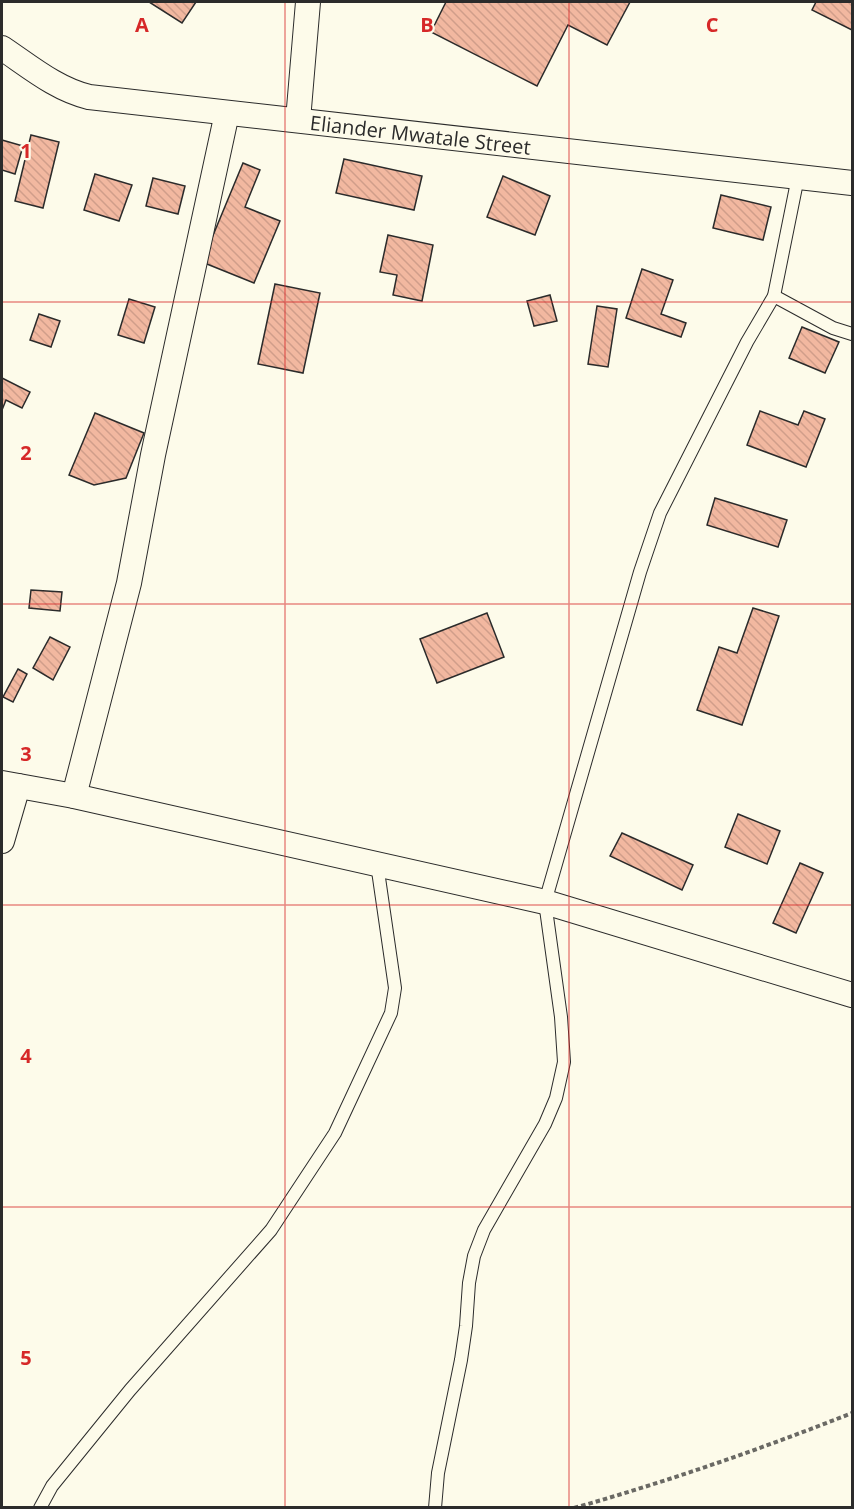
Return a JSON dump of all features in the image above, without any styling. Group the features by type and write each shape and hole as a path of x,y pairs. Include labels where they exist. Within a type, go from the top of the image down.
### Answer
{"street":[{"path":"298,120 308,2"},
{"name":"Eliander Mwatale Street","path":"4,54 71,93 89,97 852,183"},
{"path":"74,796 129,583 153,455 227,113"},
{"path":"2,841 10,784 74,796 545,902 852,995"}],"lane":[{"path":"435,1508 438,1473 461,1360 474,1256 484,1230 545,1124 556,1098 564,1062 561,1017 545,902 640,572 660,513 747,342 774,296 798,177"},
{"path":"774,296 833,328 852,334"},
{"path":"40,1508 52,1486 130,1390 271,1230 335,1133 391,1013 394,988 377,864"}],"path":[{"path":"574,1508 762,1449 852,1413"}],"building":[{"path":"149,2 196,2 182,23"},
{"path":"446,2 630,2 607,45 568,25 537,86 431,32"},
{"path":"816,2 852,2 852,30 812,10"},
{"path":"31,135 59,142 43,208 15,201"},
{"path":"2,140 23,146 15,174 2,170"},
{"path":"344,159 422,176 414,210 336,193"},
{"path":"243,163 260,170 245,207 280,221 254,283 202,262"},
{"path":"95,174 132,185 119,221 84,210"},
{"path":"503,176 550,196 535,235 487,217"},
{"path":"153,178 185,186 178,214 146,206"},
{"path":"721,195 771,207 763,240 713,228"},
{"path":"388,235 433,245 422,301 393,295 397,275 380,272"},
{"path":"642,269 673,280 661,314 686,323 681,337 626,318"},
{"path":"275,284 320,293 303,373 258,364"},
{"path":"550,295 557,321 534,326 527,301"},
{"path":"129,299 155,307 144,343 118,335"},
{"path":"597,306 617,309 608,367 588,364"},
{"path":"39,314 60,321 51,347 30,340"},
{"path":"802,327 839,342 825,373 789,358"},
{"path":"2,378 30,392 22,408 6,400 2,410"},
{"path":"760,411 798,425 804,411 825,419 806,467 747,445"},
{"path":"95,413 144,433 126,478 94,485 69,475"},
{"path":"715,498 787,520 778,547 707,525"},
{"path":"31,590 62,592 60,611 29,608"},
{"path":"753,608 779,616 742,725 697,710 719,647 737,653"},
{"path":"487,613 504,657 437,683 420,639"},
{"path":"50,637 70,647 53,680 33,668"},
{"path":"18,669 27,674 13,702 3,697"},
{"path":"738,814 780,831 767,864 725,847"},
{"path":"622,833 693,865 682,890 610,856"},
{"path":"800,863 823,873 796,933 773,923"}]}
